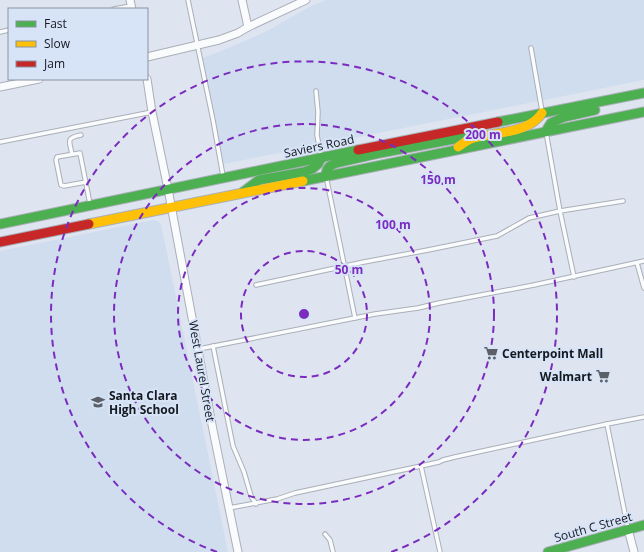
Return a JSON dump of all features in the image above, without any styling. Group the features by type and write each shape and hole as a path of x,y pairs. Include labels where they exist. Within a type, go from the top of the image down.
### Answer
{"main road":[{"name":"Saviers Road","path":"0,224 542,112 644,93"},
{"path":"546,131 551,123 564,116 596,110 612,100"},
{"path":"451,151 472,138 523,128 538,119 542,112"},
{"path":"0,242 644,112"},
{"path":"326,176 326,171 330,166 336,163 454,139 469,127"},
{"path":"242,193 258,180 304,172 312,169 318,164 322,157"},
{"name":"South C Street","path":"548,552 644,525"}],"street":[{"path":"242,0 248,27"},
{"path":"148,58 220,40 238,33 301,1"},
{"path":"0,87 34,80"},
{"name":"West Laurel Street","path":"147,80 152,112 199,349 213,430 238,552"},
{"path":"628,529 634,552"}],"lane":[{"path":"188,0 224,177"},
{"path":"118,8 131,5"},
{"path":"531,48 542,112"},
{"path":"316,91 318,112 317,135 322,157"},
{"path":"0,142 152,112"},
{"path":"546,131 560,211 574,277"},
{"path":"72,154 69,142 70,138 81,135"},
{"path":"86,182 64,186 61,185 56,160 57,157 80,152 91,205"},
{"path":"326,176 355,318"},
{"path":"256,285 497,236 529,218 560,211 623,201"},
{"path":"199,349 355,318 418,308 574,277 644,261"},
{"path":"637,263 644,288"},
{"path":"213,346 233,446 244,472 251,496 256,504"},
{"path":"229,508 256,504 295,493 422,466 455,457 644,417"},
{"path":"607,424 628,529"},
{"path":"422,466 440,552"},
{"path":"325,534 330,540 333,552"}],"shaded area":[{"path":"326,0 644,0 644,80 224,164 202,58 265,32 311,6"},
{"name":"Santa Clara High School","path":"153,220 161,224 228,552 0,552 0,251"}],"traffic: fast":[{"path":"498,122 644,93"},
{"path":"546,131 551,123 564,117 595,110"},
{"path":"303,181 644,112"},
{"path":"326,176 328,168 336,163 454,139 466,130"},
{"path":"0,224 358,150"},
{"path":"243,192 259,180 304,172 312,169 318,164 322,157"},
{"path":"548,552 644,525"}],"traffic: slow":[{"path":"458,147 468,140 520,129 536,120 542,113"},
{"path":"89,224 303,181"}],"traffic: jam":[{"path":"358,150 498,122"},
{"path":"0,242 89,224"}],"place":[{"name":"Centerpoint Mall","path":"491,353"},
{"name":"Walmart","path":"603,376"},
{"name":"Santa Clara High School","path":"98,402"}]}
